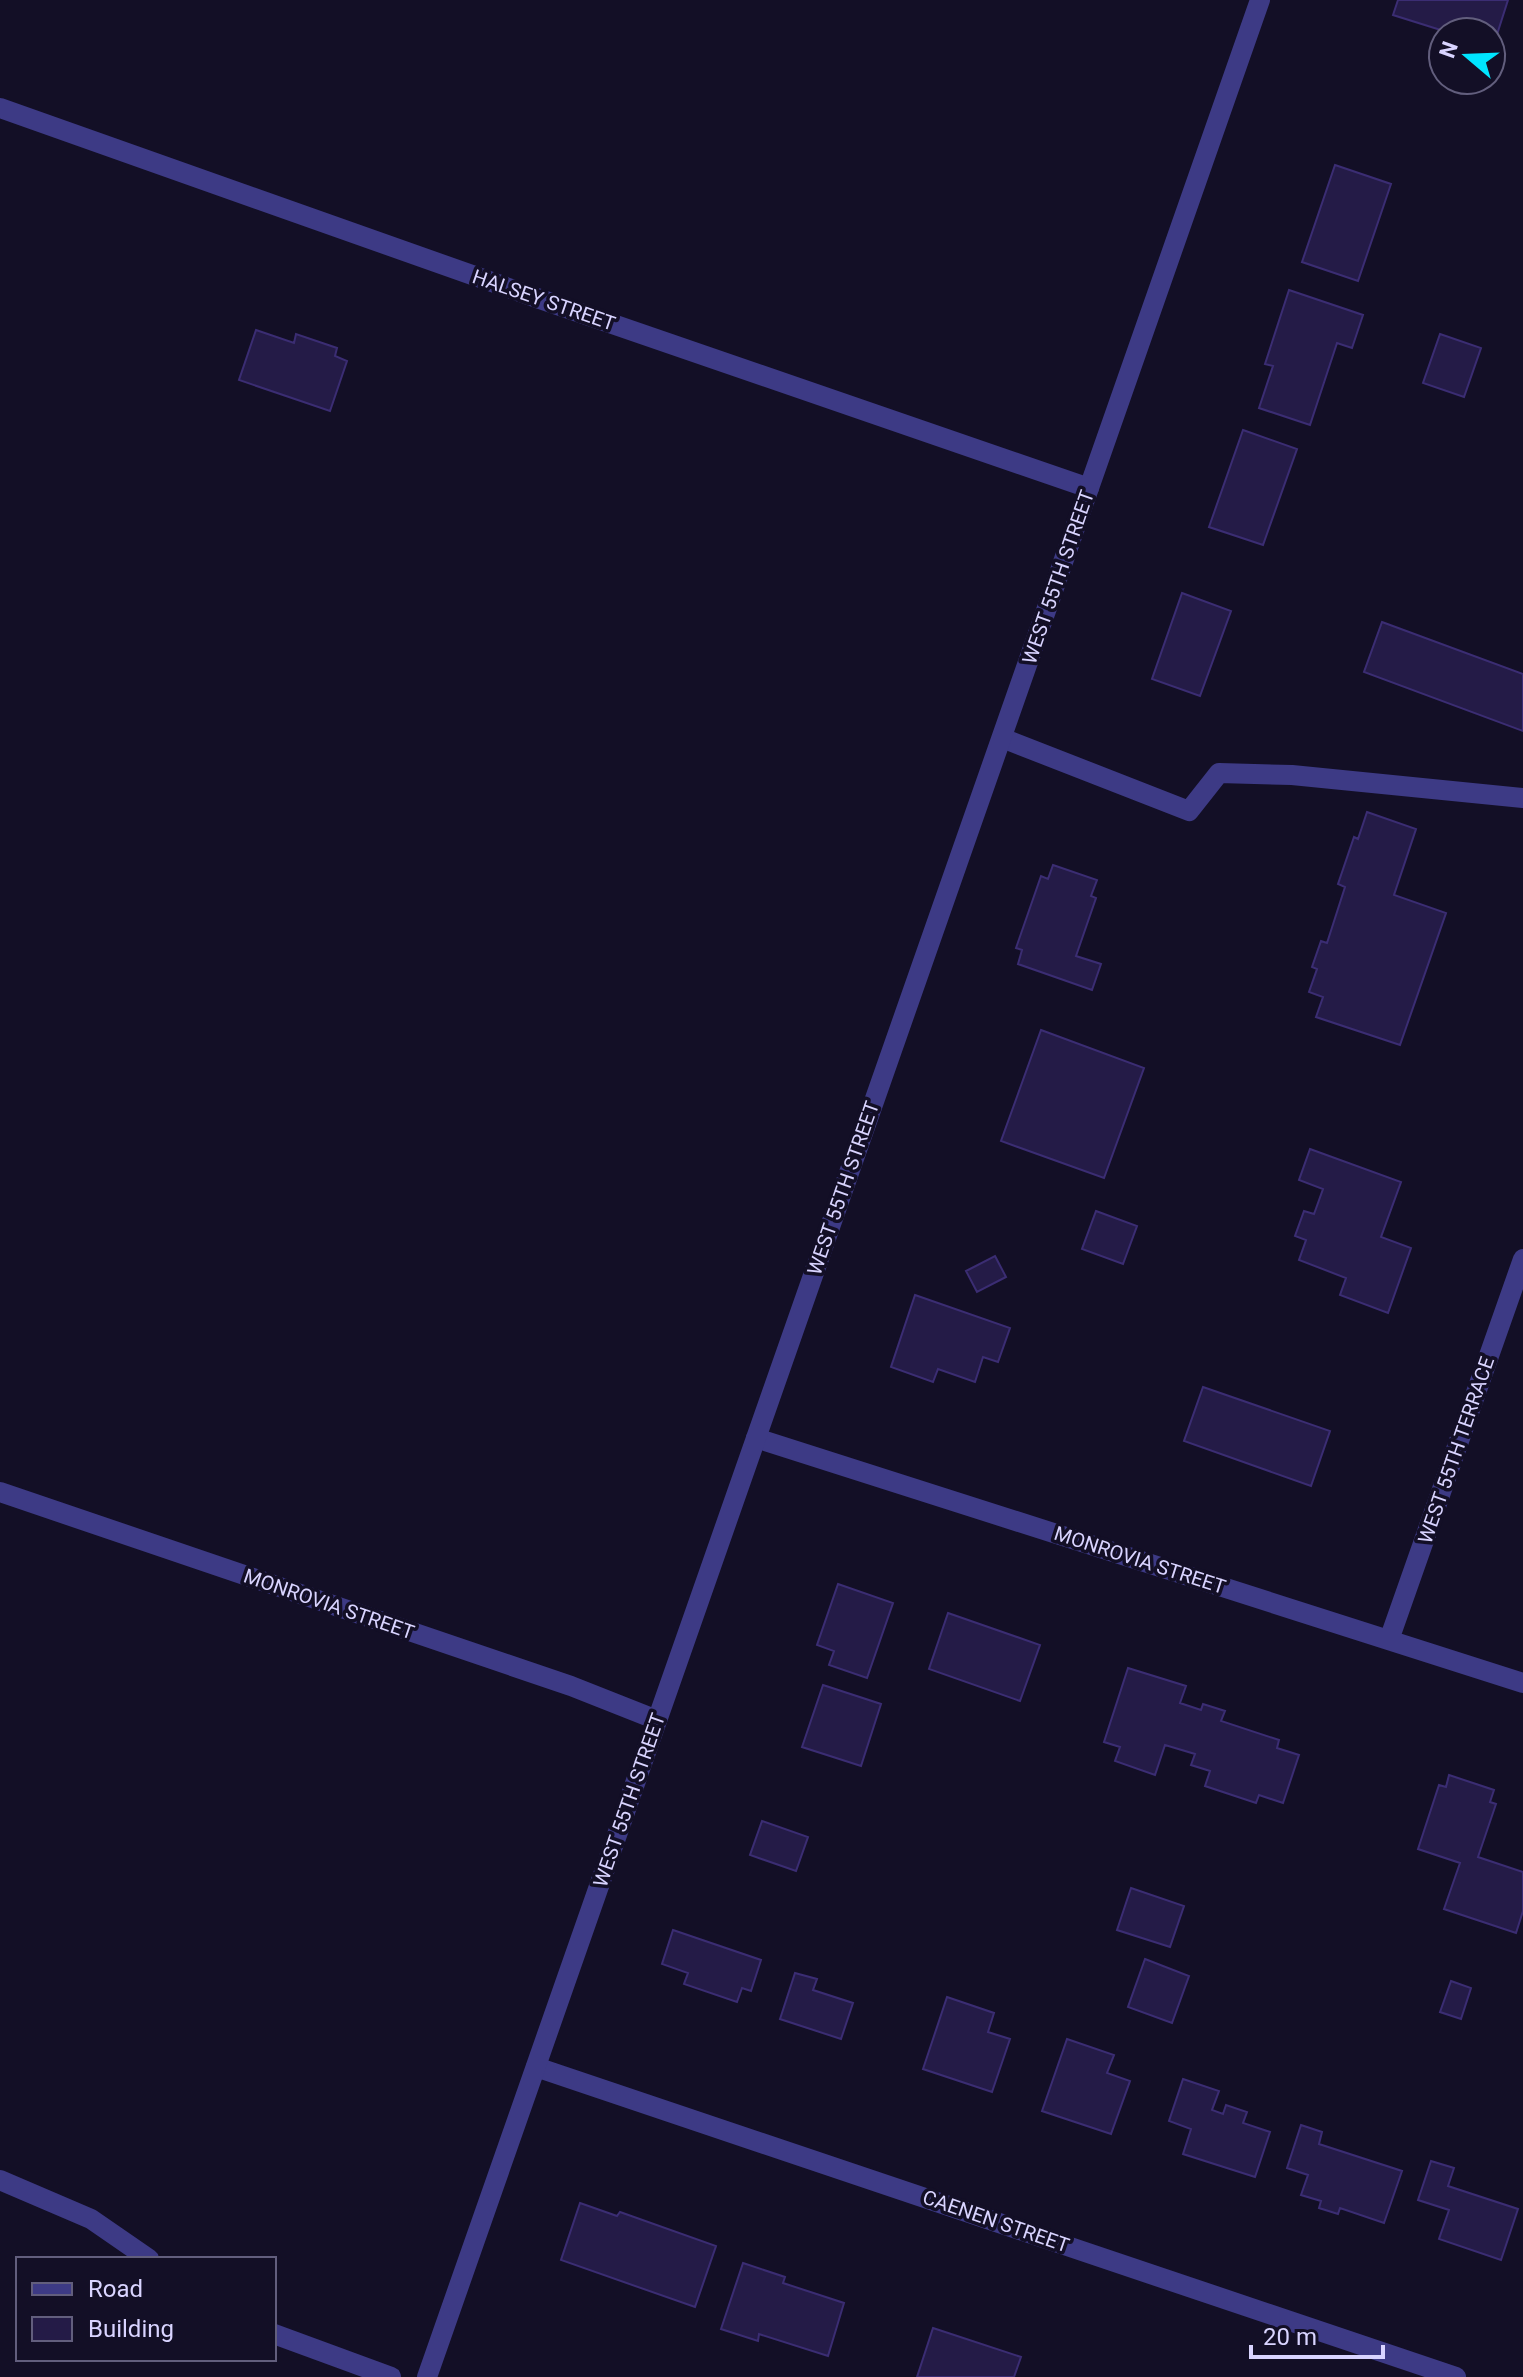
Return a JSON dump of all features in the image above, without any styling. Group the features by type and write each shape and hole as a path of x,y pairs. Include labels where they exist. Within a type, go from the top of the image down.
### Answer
{"street":[{"name":"WEST 55TH STREET","path":"427,2377 1260,0"},
{"name":"HALSEY STREET","path":"0,108 537,298 1089,488"},
{"path":"1002,738 1189,811 1219,773 1292,775 1523,798"},
{"name":"WEST 55TH TERRACE","path":"1389,1640 1523,1259"},
{"name":"MONROVIA STREET","path":"756,1438 1523,1683"},
{"name":"MONROVIA STREET","path":"0,1492 571,1686 657,1720"},
{"name":"CAENEN STREET","path":"536,2067 1456,2377"},
{"path":"0,2180 91,2219 146,2257"},
{"path":"276,2335 391,2377"}],"building":[{"path":"1398,0 1508,0 1503,16 1427,16 1427,26 1393,15"},
{"path":"1335,165 1391,184 1358,281 1302,262"},
{"path":"1289,290 1363,315 1352,348 1337,343 1310,425 1259,408 1273,366 1265,364"},
{"path":"256,330 294,343 296,334 337,348 335,356 347,361 330,411 239,380"},
{"path":"1440,334 1481,348 1464,397 1423,383"},
{"path":"1243,430 1297,449 1263,545 1209,527"},
{"path":"1182,593 1231,611 1200,696 1152,679"},
{"path":"1382,622 1523,674 1523,731 1364,672"},
{"path":"1367,812 1416,829 1394,895 1446,913 1400,1045 1316,1017 1323,997 1309,992 1317,969 1312,967 1321,941 1327,943 1345,887 1338,884 1354,837 1358,839"},
{"path":"1053,865 1097,880 1091,896 1096,898 1076,956 1101,964 1092,990 1018,964 1022,950 1016,948 1041,876 1048,879"},
{"path":"1041,1030 1144,1068 1104,1178 1001,1141"},
{"path":"1310,1149 1401,1182 1381,1237 1411,1248 1388,1313 1340,1295 1346,1278 1299,1260 1306,1240 1295,1236 1304,1211 1314,1214 1323,1189 1299,1180"},
{"path":"1096,1211 1137,1226 1123,1264 1082,1249"},
{"path":"995,1256 1006,1277 977,1292 966,1271"},
{"path":"915,1295 1010,1328 998,1362 983,1357 975,1382 938,1369 933,1382 891,1367"},
{"path":"1203,1387 1330,1431 1311,1486 1184,1441"},
{"path":"838,1584 893,1603 867,1678 829,1665 834,1651 817,1645"},
{"path":"948,1613 1040,1645 1020,1701 929,1669"},
{"path":"1128,1668 1186,1686 1180,1703 1201,1710 1203,1704 1225,1711 1221,1721 1279,1740 1277,1748 1299,1755 1283,1803 1259,1795 1256,1803 1205,1786 1210,1771 1191,1765 1195,1754 1165,1745 1155,1775 1115,1761 1120,1747 1104,1742"},
{"path":"823,1685 881,1704 861,1766 802,1747"},
{"path":"1449,1775 1494,1790 1490,1802 1496,1804 1478,1857 1523,1872 1523,1911 1516,1933 1444,1909 1460,1863 1418,1849 1439,1785 1446,1787"},
{"path":"762,1821 808,1837 796,1871 750,1855"},
{"path":"1131,1888 1184,1906 1170,1947 1117,1930"},
{"path":"673,1930 761,1960 751,1991 742,1988 737,2002 684,1984 688,1973 662,1964"},
{"path":"1145,1959 1189,1976 1172,2023 1128,2007"},
{"path":"795,1973 817,1979 813,1990 853,2003 841,2039 780,2019"},
{"path":"1451,1981 1471,1988 1461,2019 1440,2012"},
{"path":"947,1997 994,2013 988,2032 1010,2039 992,2092 923,2069"},
{"path":"1067,2039 1114,2055 1107,2073 1130,2081 1111,2134 1042,2111"},
{"path":"1183,2079 1219,2091 1212,2110 1223,2114 1226,2105 1247,2112 1243,2123 1270,2132 1255,2177 1183,2154 1191,2129 1169,2121"},
{"path":"1301,2125 1322,2132 1319,2144 1402,2171 1384,2223 1340,2208 1338,2214 1319,2208 1321,2201 1301,2195 1308,2175 1287,2168"},
{"path":"1431,2161 1454,2168 1448,2186 1518,2209 1501,2260 1439,2239 1449,2210 1418,2200"},
{"path":"580,2203 617,2216 620,2212 716,2246 695,2307 561,2260"},
{"path":"743,2263 785,2277 783,2283 844,2303 828,2356 759,2334 758,2341 721,2329"},
{"path":"933,2328 1021,2357 1014,2377 917,2377"}]}
